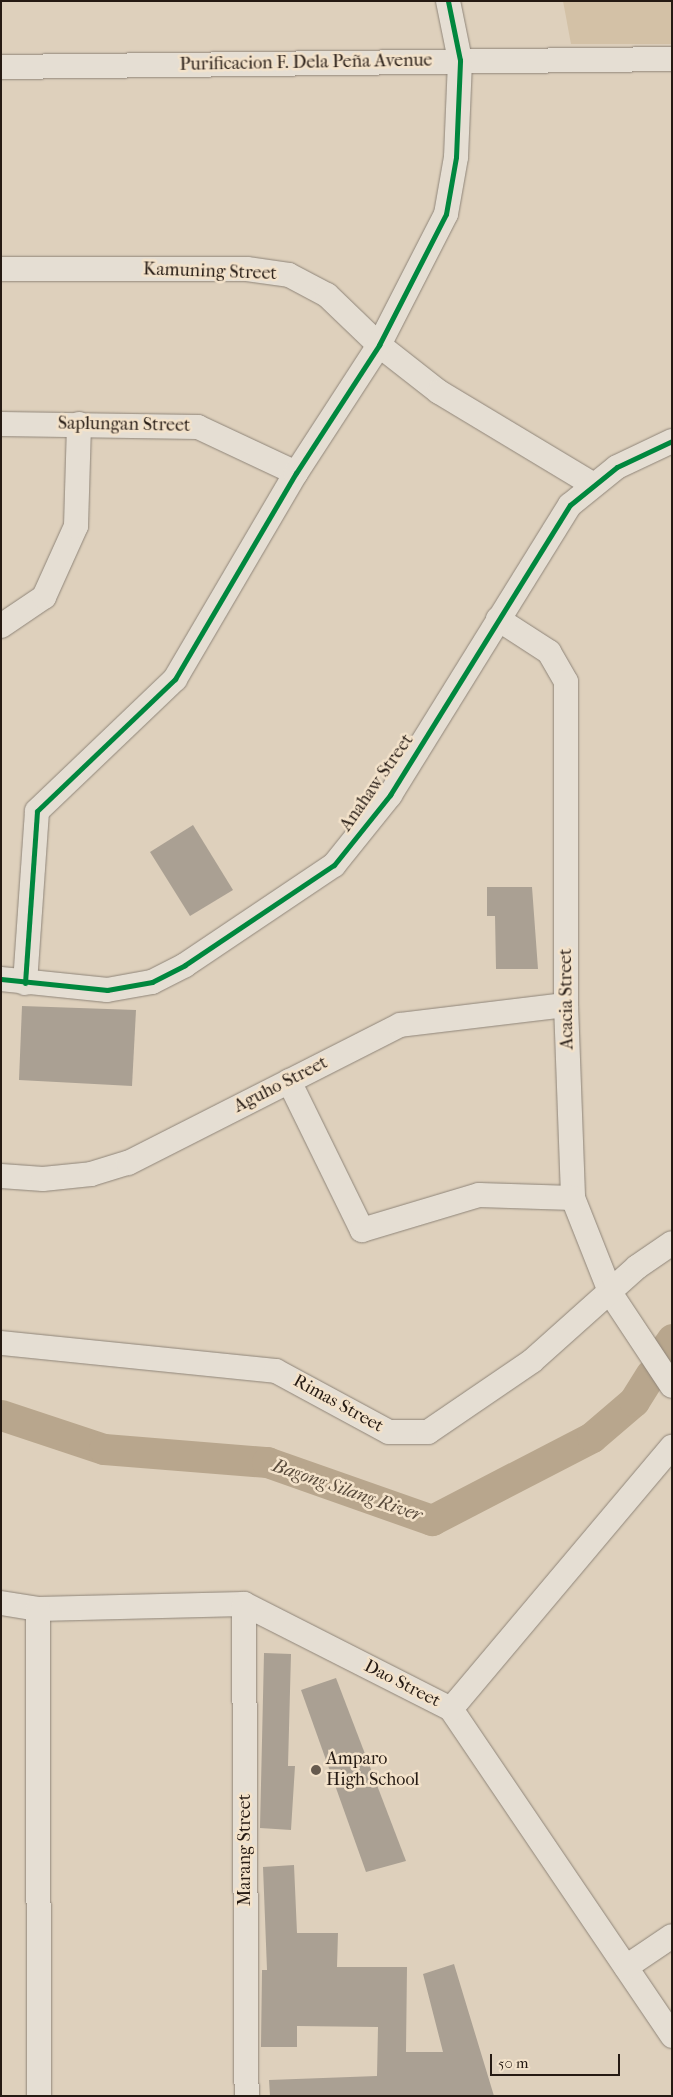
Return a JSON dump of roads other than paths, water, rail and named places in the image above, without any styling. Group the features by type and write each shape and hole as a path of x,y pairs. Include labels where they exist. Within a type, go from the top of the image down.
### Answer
{"street":[{"path":"25,983 37,811 175,679 296,473 379,346 446,214 456,157 460,60 448,1"},
{"name":"Purificacion F. Dela Peña Avenue","path":"1,67 460,60 672,59"},
{"name":"Kamuning Street","path":"1,269 268,270 290,275 327,296 379,346 439,392 592,484"},
{"name":"Saplungan Street","path":"1,424 198,426 296,473"},
{"path":"1,626 44,597 76,526 79,424"},
{"name":"Anahaw Street","path":"1,979 25,983 107,990 152,982 185,965 334,864 390,795 552,529 592,484 672,441"},
{"name":"Acacia Street","path":"498,619 549,652 566,682 566,1005 573,1198 611,1294 672,1386"},
{"name":"Aguho Street","path":"1,1176 43,1179 91,1174 128,1163 400,1025 566,1005"},
{"path":"290,1081 362,1230 479,1195 573,1198"},
{"name":"Rimas Street","path":"1,1343 276,1371 389,1432 428,1432 532,1361 611,1294 637,1267 672,1243"},
{"path":"450,1708 672,1447"},
{"name":"Dao Street","path":"1,1603 38,1608 244,1604 450,1708 672,2036"},
{"name":"Marang Street","path":"244,1604 247,2096"},
{"path":"38,1608 39,2096"},
{"path":"626,1968 672,1936"}],"waterway":[{"name":"Bagong Silang River","path":"663,1352 672,1339"},
{"name":"Bagong Silang River","path":"1,1415 104,1449 267,1462 432,1520 592,1437 634,1401 650,1375"}],"place":[{"name":"Amparo High School","path":"316,1770"}]}
